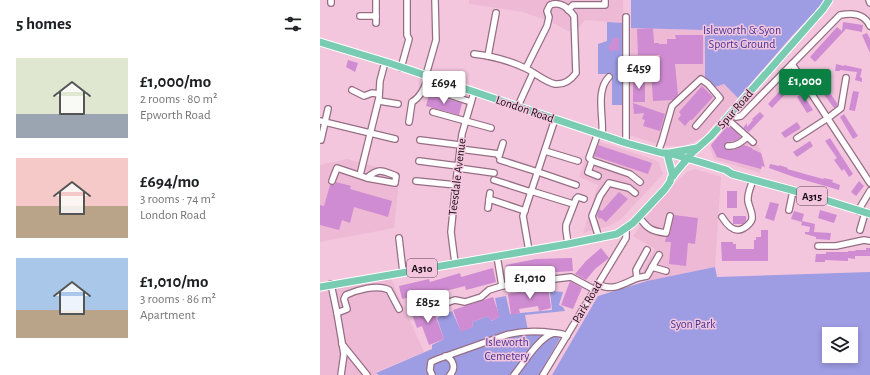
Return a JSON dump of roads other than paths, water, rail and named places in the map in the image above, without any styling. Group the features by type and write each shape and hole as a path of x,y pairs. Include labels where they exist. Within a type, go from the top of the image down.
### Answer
{"main road":[{"name":"Spur Road","path":"688,161 823,10 829,0"},
{"name":"London Road","path":"320,42 385,62 626,143 688,161 726,170 732,174 864,213"},
{"path":"671,179 664,154 700,147"},
{"name":"A310","path":"320,287 529,251 617,234 639,217 688,161"}],"street":[{"path":"376,0 373,16 376,23"},
{"path":"401,68 409,39 407,35 407,0"},
{"path":"409,122 412,102 416,100 430,77 436,40 435,0"},
{"path":"568,10 573,5 605,6 605,0"},
{"path":"474,54 504,59 526,68 555,84 564,84 572,79 576,73 574,16 564,6 556,3 550,5 547,11 549,17 548,26 526,68"},
{"path":"488,56 496,13"},
{"path":"728,116 741,116 840,15 855,14 863,16 870,26"},
{"path":"360,16 373,16"},
{"path":"626,17 626,143"},
{"path":"360,175 379,101 381,75 385,62"},
{"path":"792,64 870,183"},
{"path":"518,106 533,73"},
{"path":"430,77 434,90 471,102"},
{"path":"610,77 604,82 601,117 603,125 589,158 592,161 630,174 640,182"},
{"path":"797,138 841,108 846,78"},
{"path":"664,154 662,141 672,106 701,79 708,84 720,98 696,126"},
{"path":"352,90 364,96 372,93 379,94"},
{"name":"Teesdale Avenue","path":"455,263 451,232 460,147 465,121 474,92"},
{"path":"379,101 398,104"},
{"path":"321,140 322,122 328,109"},
{"path":"433,112 491,128"},
{"path":"728,116 753,142"},
{"path":"529,251 523,216 555,119"},
{"path":"322,122 395,139"},
{"path":"728,146 742,142 747,137"},
{"path":"420,140 460,147 497,165 531,191 570,203"},
{"path":"497,165 503,143"},
{"path":"545,151 578,162"},
{"path":"419,161 458,167 497,165 538,172 576,185"},
{"path":"592,161 588,172 598,176"},
{"path":"332,181 337,168 367,178"},
{"path":"722,217 727,225 734,230 741,230 752,221 748,197 752,180"},
{"path":"416,181 456,185"},
{"path":"599,238 592,216 600,196 609,183 629,188 635,192"},
{"path":"789,210 793,191"},
{"path":"860,230 870,191"},
{"path":"488,208 490,196 525,211"},
{"path":"568,244 566,225 572,207 578,197 584,198"},
{"path":"639,217 646,227 652,231 666,233 670,216"},
{"name":"Park Road","path":"544,375 626,238 626,228"},
{"path":"399,238 403,272"},
{"path":"818,246 864,240 870,241"},
{"path":"637,278 636,270 647,250"},
{"path":"546,280 571,276 596,287 611,288 637,278 647,276 659,255"},
{"path":"497,256 502,286"},
{"path":"652,267 666,271"},
{"path":"412,303 433,298 443,304 455,300 465,302 481,297 489,290 502,286 540,281"},
{"path":"331,284 337,314 336,327 344,354 341,375"},
{"path":"337,314 347,309 344,299 346,295 372,288 388,290 399,309"},
{"path":"432,375 430,370 431,362 516,332 546,332 566,336"},
{"path":"514,375 541,342 554,333"},
{"path":"342,344 367,375"},
{"path":"445,356 452,361 454,366 450,375"}],"park label":[{"name":"Isleworth & Syon Sports Ground","path":"742,37"},
{"name":"Syon Park","path":"693,324"},
{"name":"Isleworth Cemetery","path":"507,349"}]}
